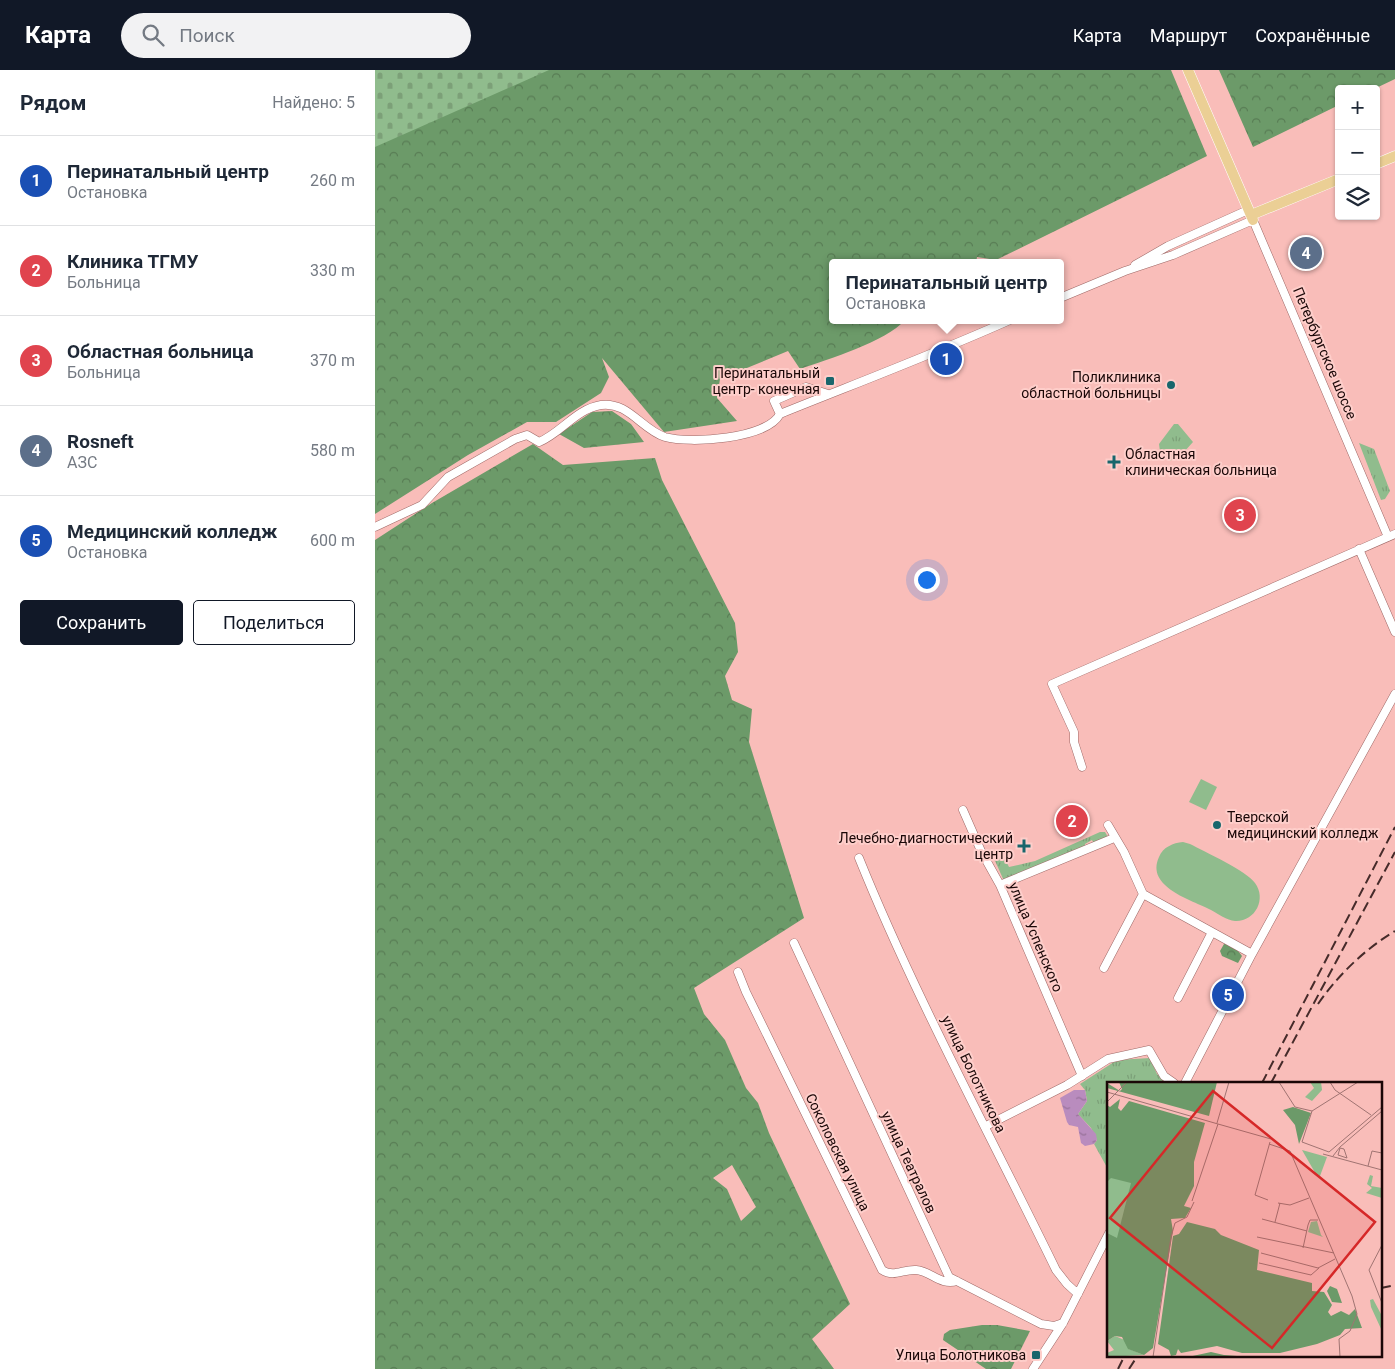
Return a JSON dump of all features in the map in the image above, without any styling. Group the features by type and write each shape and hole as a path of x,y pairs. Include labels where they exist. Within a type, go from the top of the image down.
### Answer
{"main road":[{"name":"Петербургское шоссе","path":"1188,70 1251,215"},
{"path":"1380,162 1395,156"},
{"path":"1251,215 1335,182"}],"street":[{"path":"1064,296 1125,271 1173,255 1251,215"},
{"name":"Петербургское шоссе","path":"1251,215 1392,535"},
{"path":"375,527 422,505 448,477 515,439 527,435 539,442 551,436 585,411 601,405 617,407 631,413 663,436 680,440 748,434 777,420 780,414 1000,324"},
{"path":"780,414 774,401 806,387 829,394"},
{"path":"1082,767 1074,742 1074,732 1052,684 1392,535"},
{"path":"1359,550 1395,632"},
{"path":"1186,1082 1252,954 1395,694"},
{"name":"улица Успенского","path":"963,810 981,851 1000,885 1082,1076"},
{"path":"1108,825 1124,852 1143,894 1252,954"},
{"path":"1000,885 1114,838"},
{"name":"улица Болотникова","path":"859,858 911,974 1056,1270 1067,1284 1079,1294"},
{"path":"1104,968 1143,894"},
{"path":"1178,998 1212,932"},
{"name":"улица Театралов","path":"794,943 949,1276 1041,1324 1055,1326 1063,1323"},
{"name":"Соколовская улица","path":"739,972 746,992 882,1270 895,1274 918,1270 943,1282 957,1281"},
{"path":"986,1126 1117,1056 1149,1050 1165,1076 1173,1082"},
{"path":"1033,1369 1063,1323 1107,1237"}],"green space":[{"path":"375,70 1171,70 1207,156 998,259 977,257 977,259 829,259 829,324 900,324 885,336 871,343 800,369 788,351 720,379 717,398 737,421 664,432 602,358 609,377 601,393 556,422 527,422 468,455 375,514"},
{"path":"375,70 549,70 375,147"},
{"path":"1219,70 1395,70 1395,79 1380,86 1335,85 1335,107 1253,147"},
{"path":"612,411 631,424 644,442 584,448 559,434 592,412"},
{"path":"1174,424 1178,424 1193,442 1184,452 1170,461 1160,452 1159,444"},
{"path":"1359,443 1374,449 1390,491 1385,499 1381,500"},
{"path":"533,444 563,465 655,458 662,480 735,623 738,652 725,676 732,700 752,709 749,742 804,918 694,988 704,1014 725,1040 746,1088 758,1103 769,1133 850,1304 812,1339 834,1369 375,1369 375,540 432,503","holes":["732,1165 756,1207 741,1221 727,1189 713,1178"]},
{"path":"1201,779 1217,787 1206,810 1189,802"},
{"path":"1100,832 1105,832 1108,837 1094,844 1092,840 1085,844 1085,848 1004,881 992,854 996,852 1001,861 1005,859 1009,867 1035,861"},
{"path":"1183,842 1225,862 1251,878 1260,896 1257,908 1253,914 1248,918 1235,921 1223,917 1183,897 1164,884 1159,877 1156,867 1159,857 1169,846"},
{"path":"1224,944 1234,947 1242,956 1238,963 1222,956 1220,951"},
{"path":"1150,1058 1157,1074 1167,1082 1107,1082 1107,1167 1094,1144 1097,1140 1091,1128 1078,1114 1087,1101 1085,1090 1080,1084 1117,1060"},
{"path":"982,1325 997,1325 1030,1331 1011,1369 986,1369 943,1340 944,1334 950,1330"}],"water":[{"path":"1074,1090 1085,1090 1087,1101 1078,1114 1096,1134 1097,1140 1094,1144 1085,1146 1081,1143 1078,1127 1069,1125 1067,1122 1060,1098"}],"railway":[{"path":"1263,1082 1395,827"},
{"path":"1272,1082 1395,852"},
{"path":"1318,1004 1353,963 1395,931"},
{"path":"1383,1288 1395,1285"},
{"path":"1118,1369 1124,1356"},
{"path":"1129,1369 1137,1356"}],"place":[{"name":"Rosneft","path":"1306,253"},
{"name":"Перинатальный центр","path":"946,359"},
{"name":"Перинатальный центр- конечная","path":"830,381"},
{"name":"Поликлиника областной больницы","path":"1171,385"},
{"name":"Областная клиническая больница","path":"1114,462"},
{"name":"Областная больница","path":"1240,515"},
{"name":"Клиника ТГМУ","path":"1072,821"},
{"name":"Тверской медицинский колледж","path":"1217,825"},
{"name":"Лечебно-диагностический центр","path":"1024,846"},
{"name":"Медицинский колледж","path":"1228,995"},
{"name":"Улица Болотникова","path":"1036,1355"}]}
